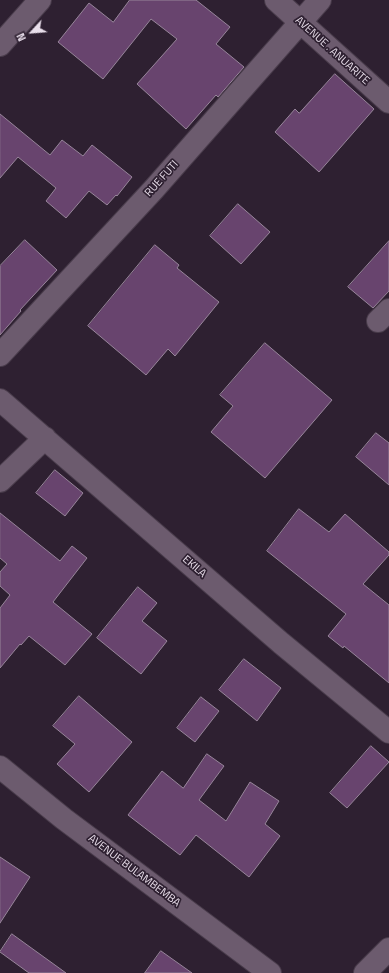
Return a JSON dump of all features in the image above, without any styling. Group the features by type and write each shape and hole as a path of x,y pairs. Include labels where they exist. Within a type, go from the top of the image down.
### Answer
{"street":[{"path":"0,45 40,0"},
{"name":"AVENUE . ANUARITE","path":"276,0 389,102"},
{"name":"RUE FUTI","path":"0,355 154,189 320,0"},
{"name":"EKILA","path":"0,400 281,643 389,732"},
{"path":"0,481 45,438"},
{"name":"AVENUE BULAMBEMBA","path":"0,767 64,819 270,973"},
{"path":"365,973 389,949"}],"building":[{"path":"130,0 196,0 230,27 216,44 244,67 218,97 216,95 186,129 137,84 177,39 151,19 103,79 58,42 89,3 113,22"},
{"path":"335,74 374,109 319,172 275,132 295,109 299,113"},
{"path":"0,114 50,155 62,140 83,156 92,145 132,177 117,196 116,195 107,205 89,191 66,218 46,201 56,188 18,157 0,178"},
{"path":"238,204 270,232 241,264 210,236"},
{"path":"25,240 57,270 20,310 21,311 0,335 0,266"},
{"path":"389,241 389,291 373,308 348,287"},
{"path":"155,245 179,265 177,268 219,302 175,356 168,349 146,375 88,326"},
{"path":"265,343 332,400 265,478 211,432 233,406 220,395"},
{"path":"376,433 389,443 389,485 356,457"},
{"path":"55,470 83,493 65,516 36,493"},
{"path":"299,509 329,532 345,514 389,552 389,555 363,584 389,605 389,683 344,646 343,648 328,636 346,614 267,551"},
{"path":"0,513 60,561 72,546 87,558 53,602 92,634 65,665 29,636 21,645 20,644 0,668 0,608 10,595 0,586 0,572 7,564 0,558"},
{"path":"138,587 157,603 142,621 167,641 141,674 97,638"},
{"path":"244,659 281,688 257,721 219,690"},
{"path":"79,696 132,742 89,792 57,764 75,744 53,726"},
{"path":"201,697 219,711 195,742 177,728"},
{"path":"371,746 389,762 347,808 330,793"},
{"path":"207,754 224,766 199,800 226,821 250,782 279,801 265,824 280,836 249,877 196,835 180,855 128,815 162,771 183,788"},
{"path":"0,857 30,877 0,923"},
{"path":"12,934 66,973 29,973 0,952"},
{"path":"161,951 192,973 145,973"}]}
